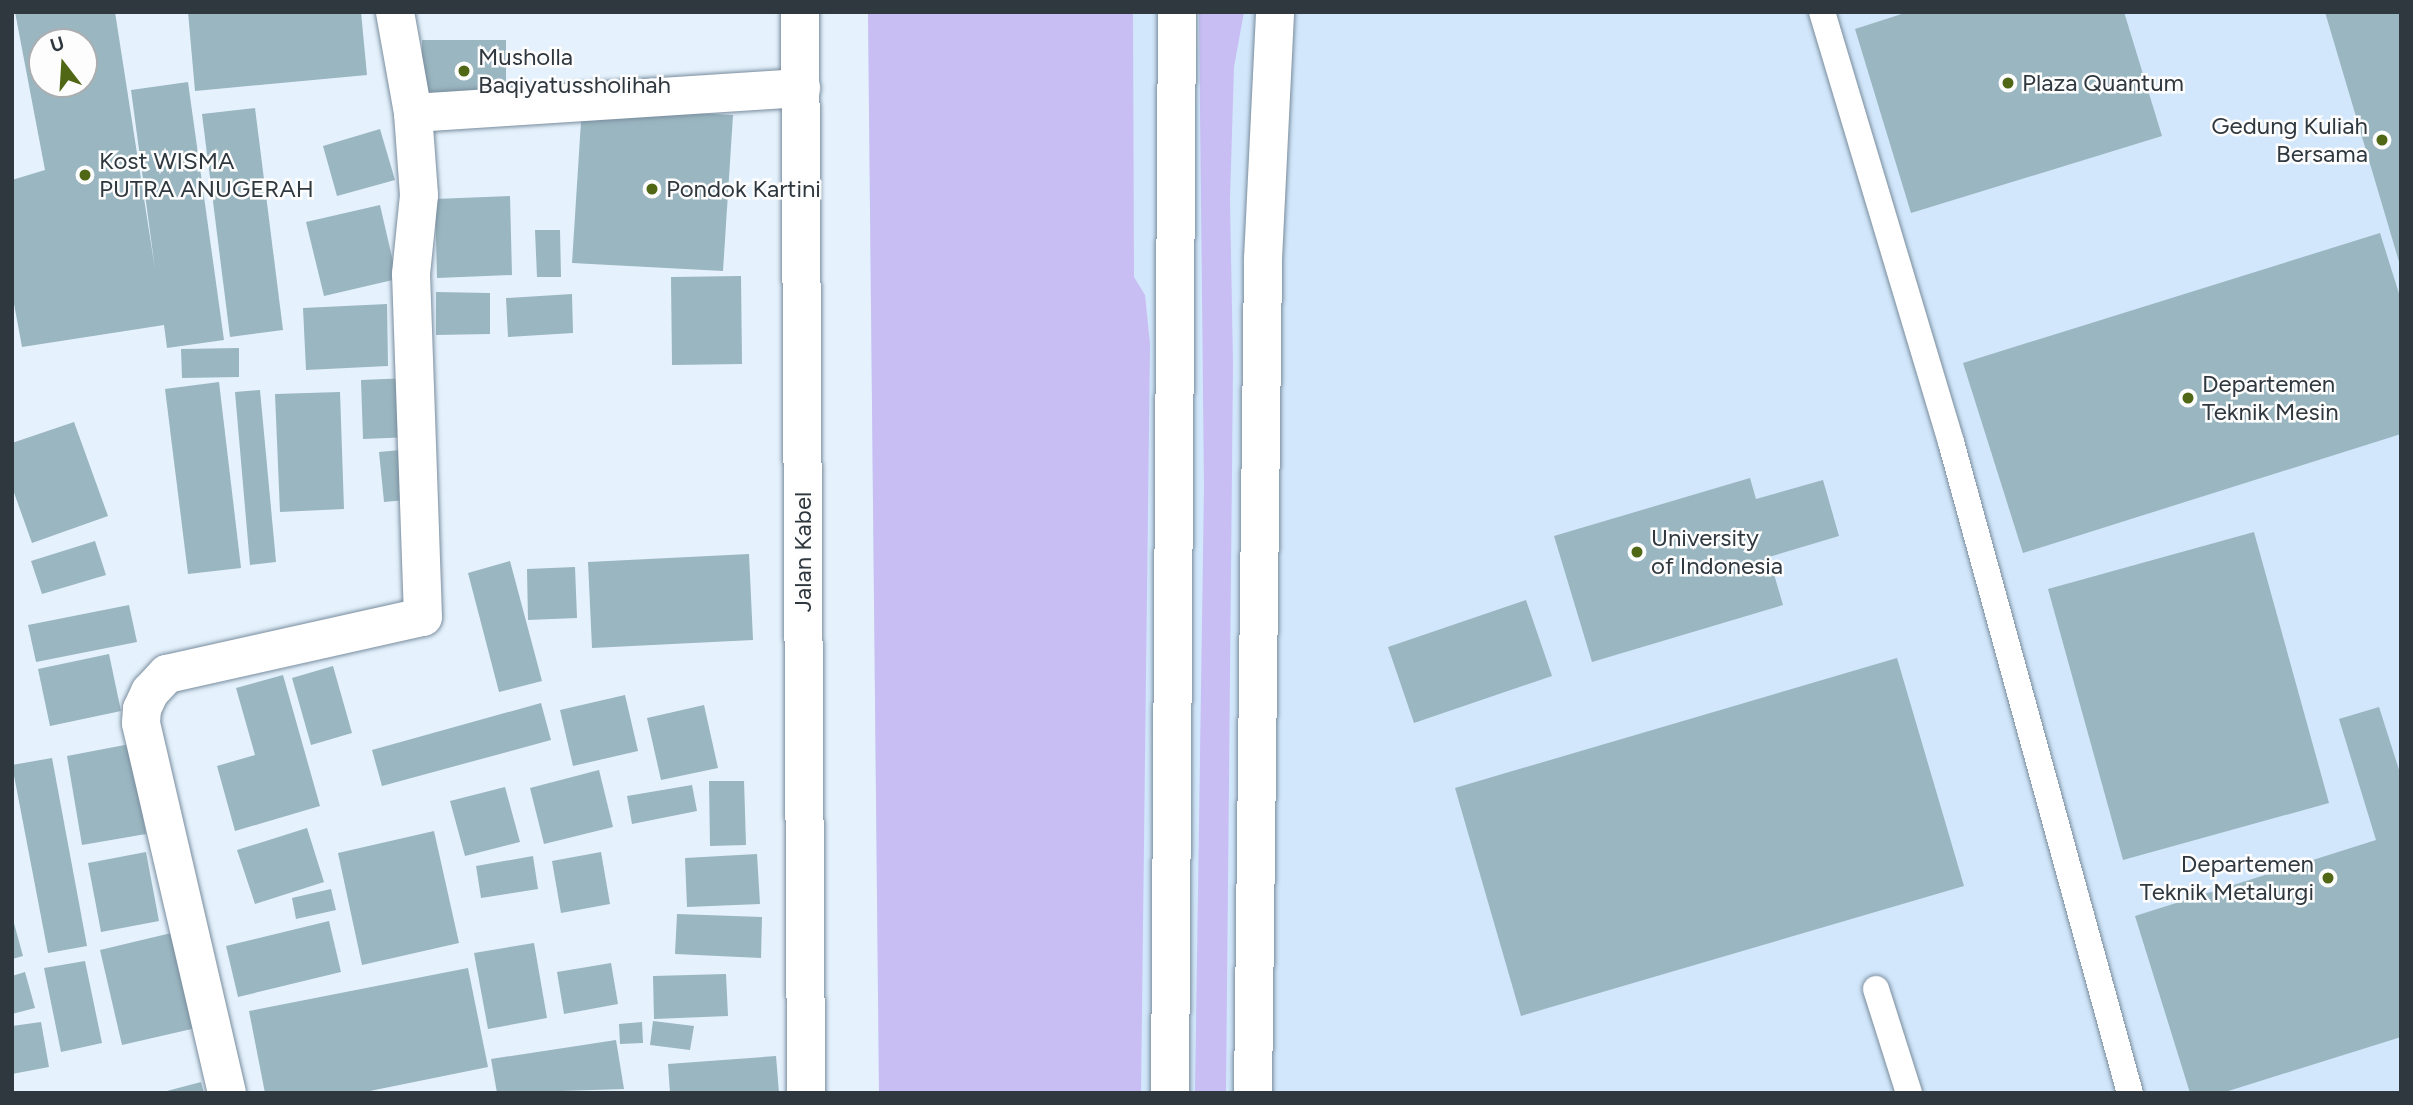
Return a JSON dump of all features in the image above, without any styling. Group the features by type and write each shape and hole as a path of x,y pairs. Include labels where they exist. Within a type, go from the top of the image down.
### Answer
{"street":[{"path":"227,1093 141,723 142,709 150,692 167,674 423,617 411,274 419,195 414,113 395,12"},
{"name":"Jalan Kabel","path":"800,12 806,1093"},
{"path":"1170,1093 1177,12"},
{"path":"1253,1093 1263,273 1275,12"},
{"path":"414,113 801,88"}],"lane":[{"path":"1822,12 1951,442 2130,1093"},
{"path":"1876,989 1909,1093"}],"shaded area":[{"name":"University of Indonesia","path":"868,12 2401,12 2401,1093 879,1093"},
{"path":"868,12 1133,12 1134,277 1145,295 1150,344 1141,1093 879,1093"},
{"path":"1199,12 1244,12 1234,67 1230,199 1233,364 1226,1093 1195,1093 1204,487"}],"building":[{"name":"Kost WISMA PUTRA ANUGERAH","path":"15,12 115,12 155,269 131,90 188,82 224,340 167,348 164,325 22,347 12,293 12,180 45,170 31,98 98,98 98,28 28,28 28,80"},
{"path":"188,12 361,12 367,75 195,91"},
{"name":"Plaza Quantum","path":"1908,12 2124,12 2162,136 1911,213 1855,29"},
{"name":"Gedung Kuliah Bersama","path":"2325,12 2401,12 2400,265"},
{"name":"Musholla Baqiyatussholihah","path":"422,40 506,40 506,103 422,103"},
{"name":"Pondok Kartini","path":"582,106 733,115 723,271 572,263"},
{"path":"255,108 283,330 230,337 202,114"},
{"path":"380,129 395,180 337,196 323,146"},
{"path":"510,196 512,275 437,278 435,199"},
{"path":"380,205 397,279 324,296 306,222"},
{"path":"535,230 560,230 561,277 537,277"},
{"name":"Departemen Teknik Mesin","path":"2380,233 2401,300 2401,434 2023,553 1963,363"},
{"path":"741,276 742,364 672,365 671,277"},
{"path":"436,292 490,293 490,334 436,335"},
{"path":"572,294 573,333 508,337 506,298"},
{"path":"387,304 388,366 306,370 303,308"},
{"path":"239,348 239,377 182,378 181,349"},
{"path":"409,378 412,437 363,439 361,380"},
{"path":"219,382 241,568 188,574 165,389"},
{"path":"260,390 276,562 250,565 235,392"},
{"path":"340,392 344,509 280,512 275,394"},
{"path":"74,422 108,516 32,543 12,487 12,443"},
{"path":"411,449 417,499 384,502 379,452"},
{"path":"1750,478 1756,499 1823,480 1839,536 1769,557 1783,605 1592,662 1554,536"},
{"path":"2254,532 2329,803 2123,860 2048,589"},
{"path":"95,541 106,575 42,594 31,561"},
{"path":"749,554 753,640 592,648 588,562"},
{"path":"510,561 542,681 499,692 468,573"},
{"path":"575,567 577,618 528,620 527,569"},
{"path":"1526,600 1552,676 1414,723 1388,647"},
{"path":"129,605 137,642 36,662 28,625"},
{"path":"109,654 121,711 50,726 38,669"},
{"path":"1897,658 1964,886 1521,1016 1455,788"},
{"path":"333,666 352,733 311,745 292,678"},
{"path":"283,675 320,806 235,831 217,766 255,755 236,688"},
{"path":"625,695 638,751 573,766 560,710"},
{"path":"541,703 551,740 382,786 372,750"},
{"path":"704,705 718,768 661,780 647,718"},
{"name":"Departemen Teknik Metalurgi","path":"2379,707 2401,776 2401,1037 2222,1093 2190,1093 2135,916 2376,840 2339,719"},
{"path":"130,744 146,834 82,845 67,756"},
{"path":"52,758 87,946 48,953 12,765"},
{"path":"599,770 613,827 544,844 530,788"},
{"path":"709,781 744,781 746,845 710,846"},
{"path":"692,785 697,811 632,824 627,796"},
{"path":"505,787 520,842 465,856 450,801"},
{"path":"307,828 324,882 255,904 237,850"},
{"path":"434,831 459,943 362,965 338,853"},
{"path":"146,852 159,921 101,932 88,863"},
{"path":"601,852 610,904 561,913 552,861"},
{"path":"757,854 760,904 687,907 685,858"},
{"path":"533,856 538,889 481,898 476,866"},
{"path":"331,889 336,910 296,919 292,898"},
{"path":"677,914 762,917 761,958 675,954"},
{"path":"12,916 23,956 12,959"},
{"path":"329,921 341,972 238,997 226,946"},
{"path":"188,929 209,1025 122,1045 100,950"},
{"path":"534,943 547,1018 488,1029 474,953"},
{"path":"85,961 102,1043 61,1052 44,968"},
{"path":"611,963 618,1004 564,1014 557,972"},
{"path":"468,968 488,1067 360,1093 265,1093 249,1011"},
{"path":"25,972 35,1008 12,1014 12,976"},
{"path":"726,974 728,1016 654,1019 653,976"},
{"path":"653,1021 694,1026 690,1050 650,1045"},
{"path":"41,1022 49,1067 12,1074 12,1026"},
{"path":"642,1022 643,1043 620,1044 619,1024"},
{"path":"616,1040 624,1089 497,1093 491,1059"},
{"path":"776,1056 779,1093 670,1093 668,1064"},
{"path":"201,1082 204,1093 163,1093 163,1092"}],"place":[{"name":"Musholla Baqiyatussholihah","path":"464,71"},
{"name":"Plaza Quantum","path":"2008,83"},
{"name":"Gedung Kuliah Bersama","path":"2382,140"},
{"name":"Kost WISMA PUTRA ANUGERAH","path":"85,175"},
{"name":"Pondok Kartini","path":"652,189"},
{"name":"Departemen Teknik Mesin","path":"2188,398"},
{"name":"University of Indonesia","path":"1637,552"},
{"name":"Departemen Teknik Metalurgi","path":"2328,878"}]}
